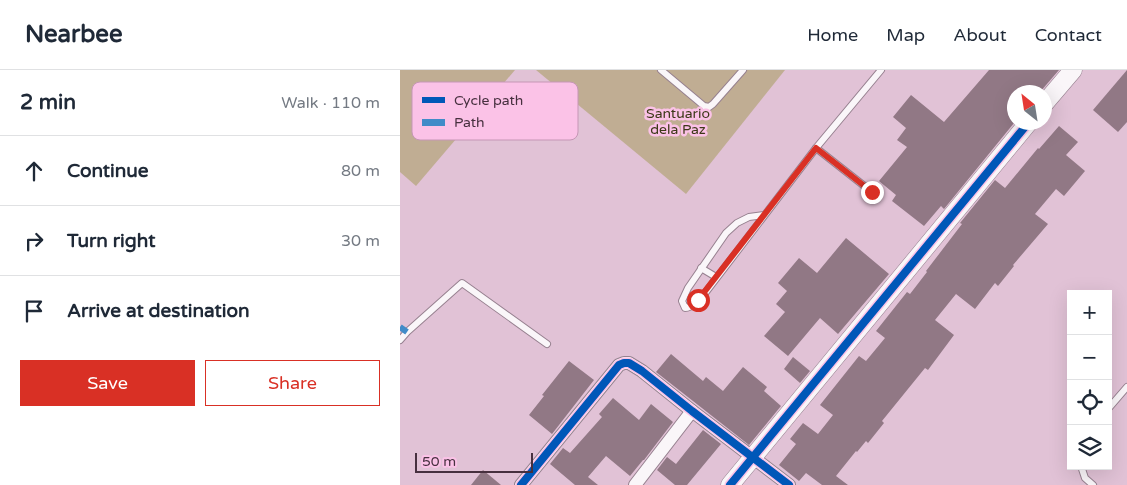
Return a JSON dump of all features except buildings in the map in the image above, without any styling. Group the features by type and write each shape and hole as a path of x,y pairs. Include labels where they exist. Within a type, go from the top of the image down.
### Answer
{"street":[{"path":"1052,95 1073,70"},
{"path":"730,485 1022,130"},
{"path":"521,485 619,365 629,363 642,371 692,412 789,485"},
{"path":"635,485 692,412"}],"lane":[{"path":"662,70 704,106 709,107 714,104 743,70"},
{"path":"764,215 749,217 737,223 726,233 688,288 682,301 685,308 695,304 816,148 881,70"},
{"path":"816,148 872,192"},
{"path":"701,268 716,277"},
{"path":"400,340 462,283 547,344"},
{"path":"1112,404 1127,387"},
{"path":"1082,470 1085,478 1093,485"}],"green space":[{"path":"400,70 515,70 505,82 412,82 412,140 455,140 416,186 400,172"},
{"name":"Santuario dela Paz","path":"536,70 785,70 686,194 578,105 578,82 551,82"}],"marked path":[{"path":"400,327 407,332"}],"cycle path":[{"path":"730,485 1022,130"},
{"path":"521,485 619,365 624,363 629,363 642,371 789,485"}],"route":[{"path":"698,300 816,148 872,192"}]}
